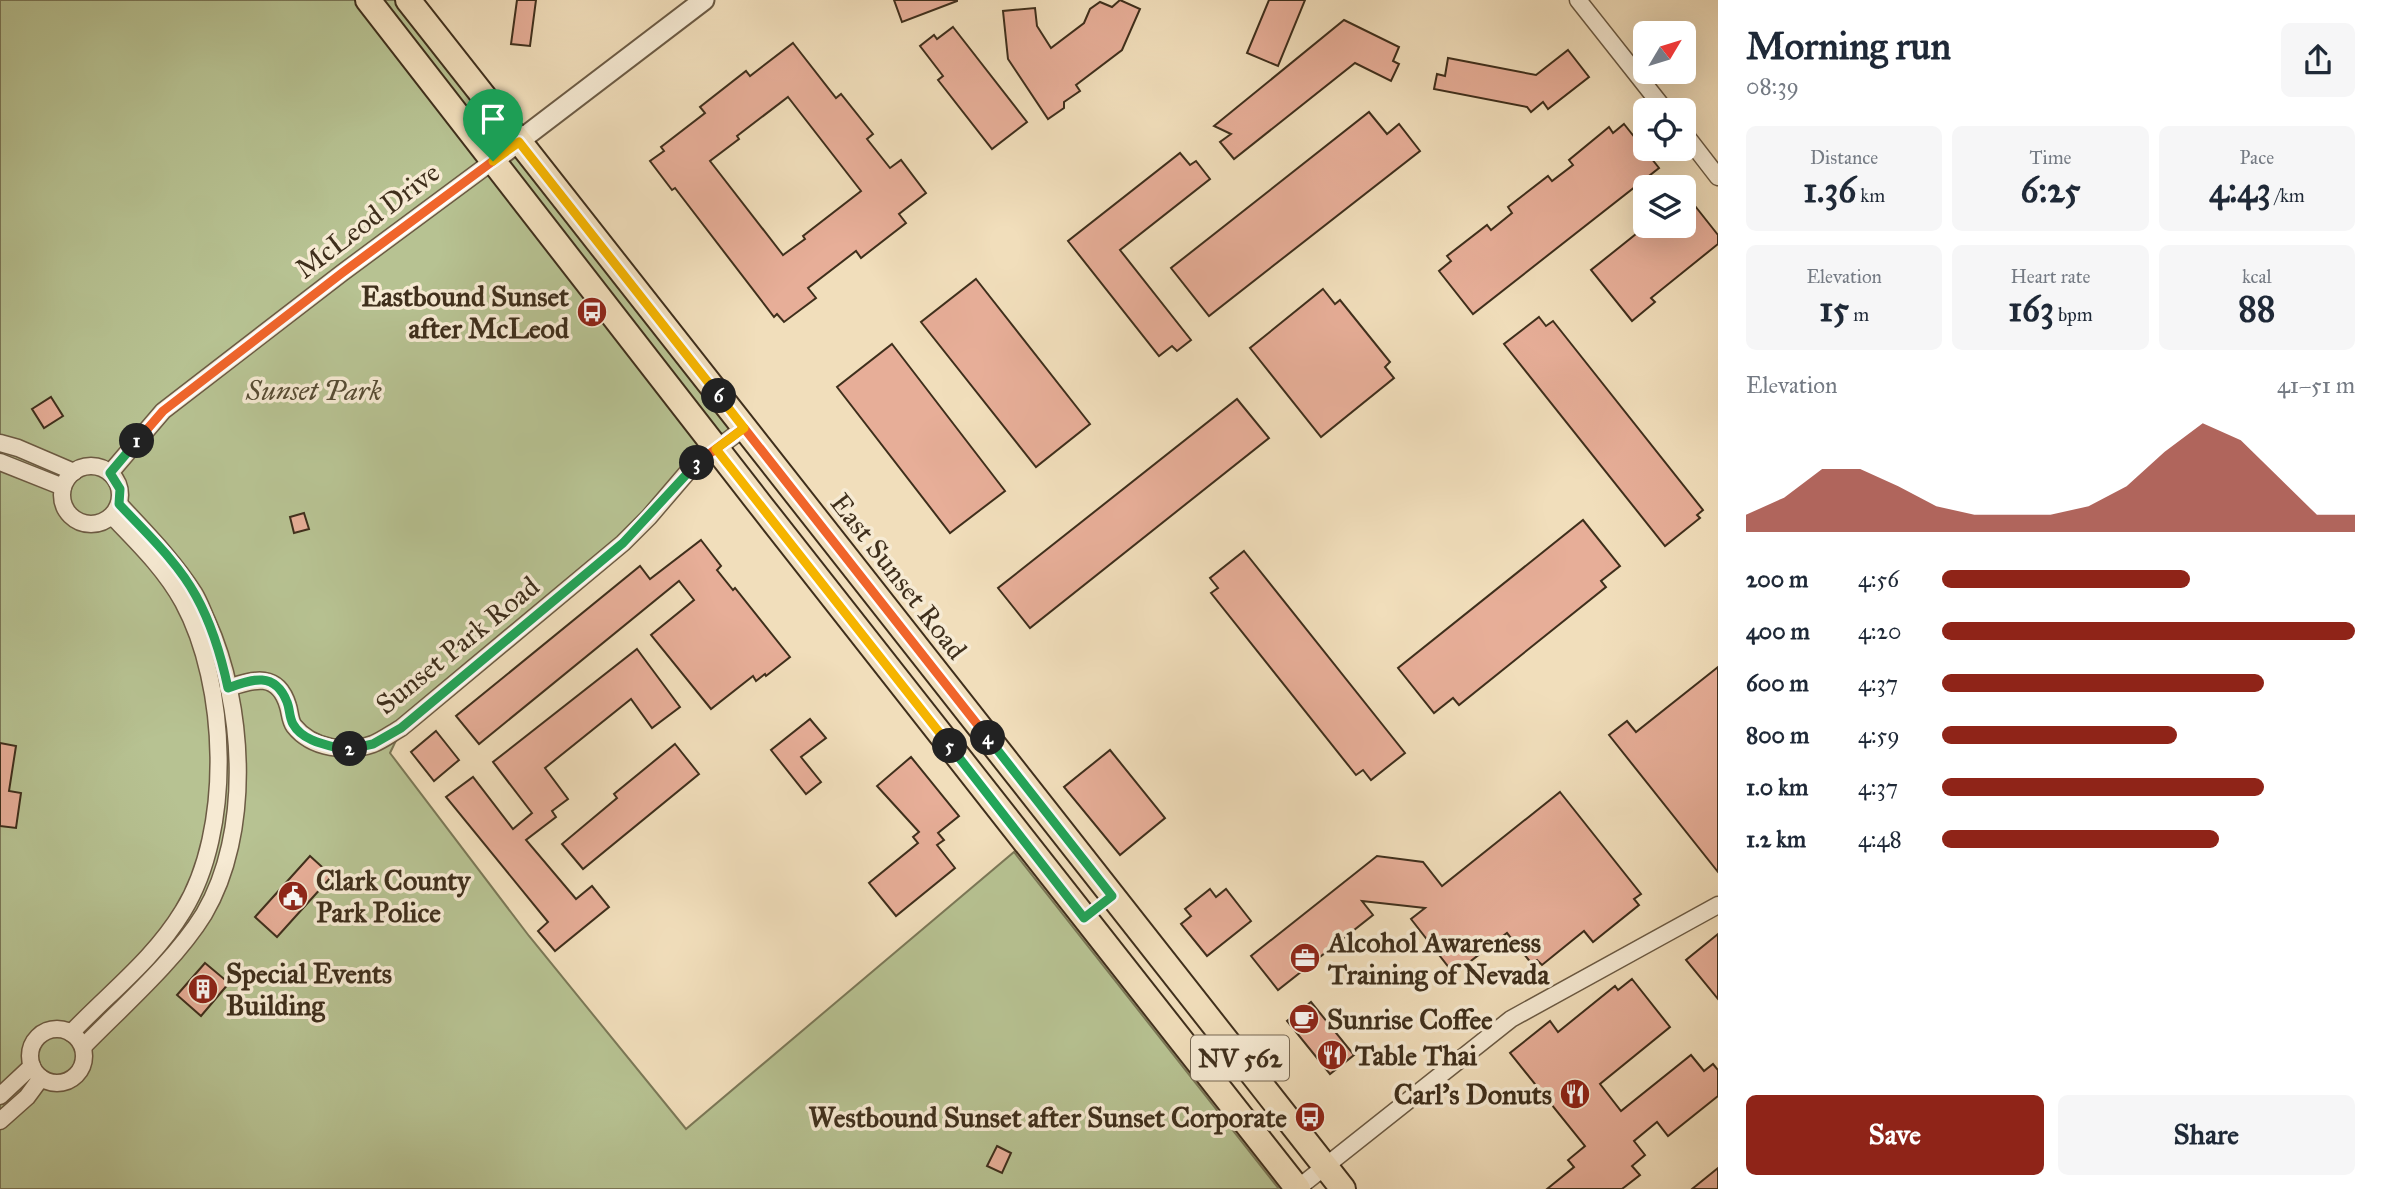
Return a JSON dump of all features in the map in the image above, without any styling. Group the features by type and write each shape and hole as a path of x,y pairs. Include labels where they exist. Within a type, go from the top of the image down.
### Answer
{"main road":[{"name":"NV 562","path":"368,0 716,449 1298,1189"},
{"name":"East Sunset Road","path":"408,0 1343,1189"},
{"path":"1084,918 1112,896"}],"street":[{"name":"McLeod Drive","path":"110,473 163,411 704,0"},
{"path":"1578,0 1656,98"},
{"path":"1696,149 1718,177"},
{"name":"Sunset Park Road","path":"220,688 255,679 271,682 281,691 288,704 293,725 314,742 346,750 375,743 401,728 623,543 691,468 744,428"},
{"path":"0,443 74,472"},
{"path":"0,462 63,487"},
{"path":"92,466 110,473 120,489 115,510 95,524 77,521 69,515 64,506 63,487 74,472 92,466"},
{"path":"83,1047 180,945 204,914 219,883 237,803 238,747 220,688 183,601 115,510"},
{"path":"71,1033 148,958 183,910 200,874 216,803 220,688"},
{"path":"1298,1189 1511,1019 1718,905"},
{"path":"0,1121 27,1097 36,1072 30,1051 39,1035 57,1029 71,1033 80,1041 84,1067 77,1076 53,1084 36,1072"},
{"path":"0,1096 36,1072"}],"green space":[{"name":"Sunset Park","path":"0,0 408,0 744,428 649,517 402,728 390,753 529,936 686,1129 1014,852 1279,1189 0,1189"}],"building":[{"path":"517,0 536,0 530,46 511,44"},
{"path":"894,0 957,0 957,1 902,22"},
{"path":"1120,0 1140,9 1122,50 1076,85 1080,91 1064,102 1064,108 1048,119 1008,59 1003,11 1035,8 1037,26 1051,48 1084,23 1090,9 1100,2 1112,7"},
{"path":"1269,0 1305,0 1278,66 1247,53"},
{"path":"1344,20 1399,47 1393,61 1399,64 1391,81 1355,63 1234,159 1220,142 1231,134 1214,126"},
{"path":"953,27 1027,122 992,149 938,80 943,76 920,46 934,35 937,39"},
{"path":"793,43 836,98 841,94 873,134 867,139 890,168 901,160 926,193 899,214 906,223 861,258 856,251 808,288 816,298 784,322 777,314 774,317 675,188 672,190 650,161 664,151 661,147 705,113 700,107 746,71 750,76","holes":["788,97 861,191 783,255 710,161 739,139 737,136"]},
{"path":"1568,50 1589,77 1548,109 1543,102 1531,112 1527,107 1434,89 1437,74 1445,76 1448,58 1536,75"},
{"path":"1369,112 1387,134 1399,124 1420,151 1209,316 1171,268"},
{"path":"1624,124 1633,135 1633,161 1653,161 1659,168 1650,175 1633,175 1633,188 1473,314 1439,271 1451,261 1447,256 1487,225 1491,230 1512,213 1508,207 1548,176 1552,181 1573,165 1569,160 1609,127 1613,133"},
{"path":"1180,153 1190,165 1196,161 1210,179 1120,250 1191,340 1177,351 1172,346 1159,356 1068,241"},
{"path":"1696,207 1718,235 1718,244 1651,298 1655,302 1632,321 1591,270 1633,236 1696,238"},
{"path":"976,279 1090,424 1036,467 921,322"},
{"path":"1323,289 1335,304 1340,300 1390,362 1385,367 1394,378 1321,437 1250,348"},
{"path":"1539,317 1546,326 1553,321 1703,510 1697,515 1700,518 1665,546 1504,344"},
{"path":"892,344 1005,491 950,533 837,387"},
{"path":"51,397 63,416 44,428 32,409"},
{"path":"1237,399 1269,438 1030,628 998,588"},
{"path":"304,513 309,529 294,533 290,517"},
{"path":"1583,520 1620,566 1601,581 1606,587 1459,705 1453,698 1434,713 1398,668"},
{"path":"701,540 721,566 717,570 733,590 735,588 790,657 766,676 765,674 756,681 753,676 711,709 651,635 694,600 679,581 479,744 456,716 640,566 650,579"},
{"path":"1244,551 1405,753 1371,780 1363,770 1356,775 1211,593 1218,588 1210,578"},
{"path":"637,649 680,707 652,728 631,699 545,768 568,799 552,811 556,817 526,840 576,899 592,886 609,907 555,951 538,931 548,922 446,797 473,777 513,829 532,813 493,762"},
{"path":"1718,667 1718,872 1609,735 1627,721 1636,732"},
{"path":"810,719 826,738 801,757 821,782 806,794 771,750"},
{"path":"436,731 459,760 434,781 411,752"},
{"path":"0,743 16,746 9,791 21,793 16,828 0,826"},
{"path":"675,744 699,774 583,869 562,844 617,798 614,794"},
{"path":"1110,750 1165,818 1120,855 1064,787"},
{"path":"911,757 959,816 938,833 944,840 937,845 955,868 896,916 869,883 918,843 913,837 919,832 877,786"},
{"path":"1560,792 1641,894 1634,899 1639,905 1593,942 1584,931 1542,965 1537,960 1532,964 1507,933 1454,974 1411,919 1425,908 1362,901 1373,915 1278,990 1251,956 1377,856 1423,862 1442,886"},
{"name":"Clark County Park Police","path":"310,856 332,876 277,937 255,917"},
{"path":"1210,889 1216,897 1226,889 1251,921 1207,956 1181,924 1191,916 1185,909"},
{"path":"1718,934 1718,999 1686,960"},
{"name":"Special Events Building","path":"205,963 229,983 201,1016 177,995"},
{"path":"1632,979 1670,1027 1600,1084 1621,1111 1691,1055 1704,1071 1713,1064 1718,1070 1718,1096 1668,1136 1657,1122 1634,1141 1645,1155 1632,1166 1640,1175 1622,1189 1547,1189 1574,1167 1568,1160 1585,1146 1510,1053 1550,1021 1558,1032 1615,986 1618,990"},
{"path":"1311,1002 1354,1055 1330,1074 1287,1021"},
{"path":"997,1146 1011,1153 1002,1173 987,1166"},
{"path":"1718,1168 1718,1189 1692,1189"}],"place":[{"name":"Eastbound Sunset after McLeod","path":"592,312"},
{"name":"Clark County Park Police","path":"293,896"},
{"name":"Alcohol Awareness Training of Nevada","path":"1305,958"},
{"name":"Special Events Building","path":"203,989"},
{"name":"Sunrise Coffee","path":"1304,1019"},
{"name":"Table Thai","path":"1332,1055"},
{"name":"Carl's Donuts","path":"1575,1094"},
{"name":"Westbound Sunset after Sunset Corporate","path":"1310,1117"}],"route":[{"path":"493,161 163,411 110,473 120,489 119,504 164,552 195,594 220,649 228,688 255,679 271,682 281,691 288,704 293,725 314,742 346,750 375,743 401,728 623,543 691,468 744,428 1112,896 1084,918 716,449 744,428 519,142 493,161"}]}
